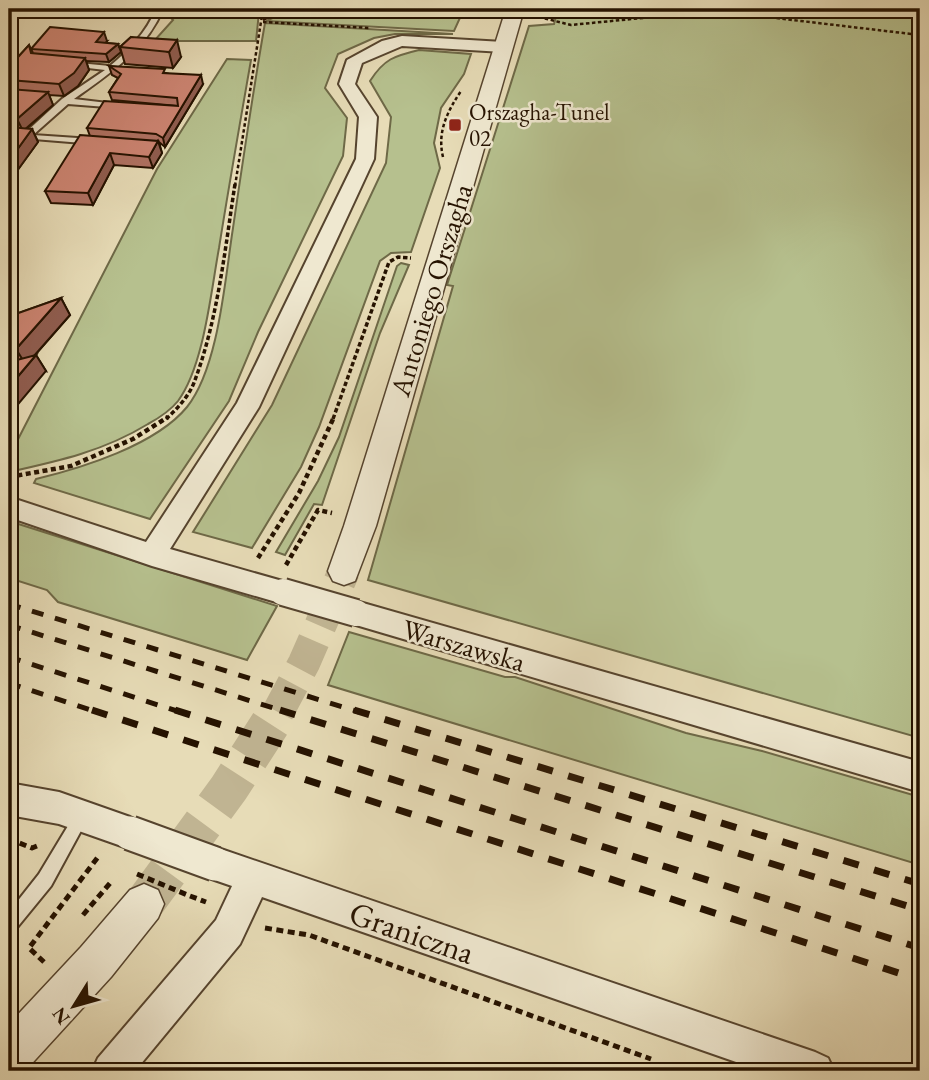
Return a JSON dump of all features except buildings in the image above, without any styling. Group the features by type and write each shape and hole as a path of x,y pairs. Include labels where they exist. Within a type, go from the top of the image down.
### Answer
{"street":[{"name":"Antoniego Orszagha","path":"344,571 360,526 503,47 524,10"},
{"path":"152,555 247,407 365,159 368,117 347,84 355,60 402,41 503,47"},
{"name":"Warszawska","path":"9,508 152,555 284,580 356,613 920,777"},
{"name":"Graniczna","path":"9,799 59,808 83,816 814,1071"},
{"path":"111,1071 228,932 254,877"},
{"path":"9,1056 96,962 138,888"}],"lane":[{"path":"27,136 144,37 155,24 159,9"},
{"path":"63,64 123,69"},
{"path":"55,100 121,106"},
{"path":"9,135 106,143"},
{"path":"9,924 45,880 83,816"}],"path":[{"path":"9,477 71,466 133,439 167,418 182,404 195,382 217,298 263,9"},
{"path":"263,20 289,9"},
{"path":"640,18 644,9"},
{"path":"699,9 843,28 920,34"},
{"path":"524,10 542,19 571,25 714,10"},
{"path":"257,561 299,493 328,434 389,262 398,257 419,259"},
{"path":"284,580 318,510 332,513"},
{"path":"9,839 32,848"},
{"path":"44,962 29,948 98,857"},
{"path":"138,888 190,896 204,901"},
{"path":"265,928 309,935 652,1059"}],"green space":[{"path":"174,9 252,9 259,12 256,41 154,41 173,20 171,18"},
{"path":"292,9 464,9 454,31 266,21"},
{"path":"558,9 920,9 920,738 368,580 453,286 447,285 529,26 554,24"},
{"path":"265,23 453,34 395,34 374,38 338,54 325,88 347,118 343,156 258,332 229,401 150,519 34,483 36,479 96,461 138,444 173,421 187,407 198,390 214,346 219,321"},
{"path":"419,50 471,54 464,74 441,108 434,143 440,168 411,252 391,253 380,261 319,427 301,467 252,548 193,532 272,405 386,163 391,117 370,81 390,60"},
{"path":"227,59 251,60 205,328 187,386 168,411 115,441 81,454 9,472 9,446 14,447 157,169"},
{"path":"401,263 409,265 380,333 322,505 314,504 285,555 276,552 318,481 339,437 397,266"},
{"path":"9,521 277,606 247,660 58,602 47,590 9,578"},
{"path":"349,632 505,677 515,677 686,733 762,751 920,797 920,865 328,685"}],"tunnel":[{"path":"278,712 304,663 344,571"},
{"path":"144,904 229,788 279,710"}],"railway":[{"path":"9,604 359,712"},
{"path":"9,625 286,712"},
{"path":"9,657 180,712"},
{"path":"9,683 97,712"},
{"path":"92,710 920,980"},
{"path":"175,710 920,948"},
{"path":"280,710 920,910"},
{"path":"354,710 920,884"}],"place":[{"name":"Orszagha-Tunel 02","path":"455,125"}]}
